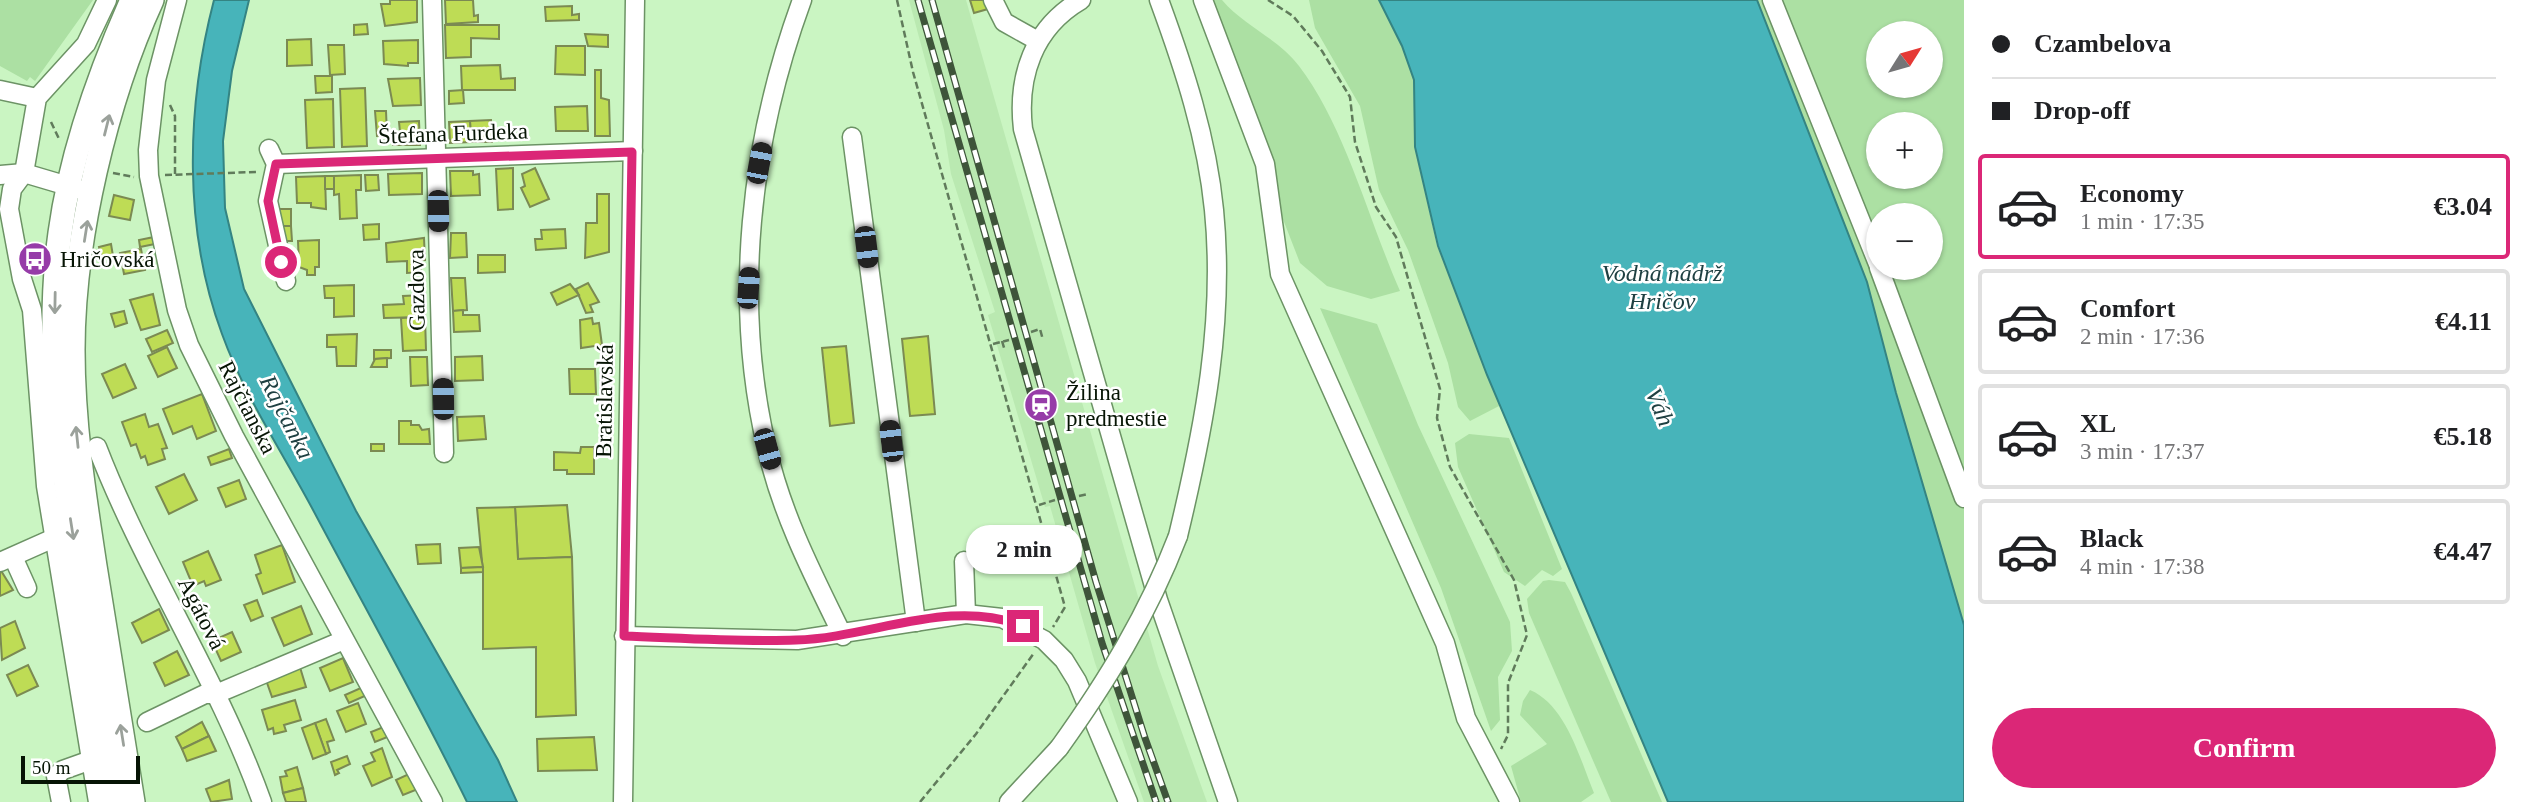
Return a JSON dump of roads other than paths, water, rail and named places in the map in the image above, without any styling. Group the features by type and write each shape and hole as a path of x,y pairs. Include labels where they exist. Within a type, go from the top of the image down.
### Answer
{"main road":[{"path":"115,802 69,511 58,414 55,280 68,186 97,88 132,0"},
{"path":"133,802 87,511 74,400 75,314 92,192 116,94 152,0"}],"street":[{"name":"Rajčianska","path":"177,0 156,80 148,150 149,176 177,310 189,345 229,426 433,802"},
{"name":"Gazdova","path":"432,0 444,453"},
{"name":"Bratislavská","path":"623,802 635,0"},
{"path":"802,0 768,118 754,186 748,288 754,371 767,449 784,508 805,559 843,636"},
{"path":"993,0 1004,22 1038,41"},
{"path":"1081,0 1052,22 1038,41 1027,65 1021,90 1028,150 1158,600 1228,802"},
{"path":"1009,802 1059,748 1094,699 1139,626 1178,536 1196,462 1212,367 1217,260 1214,209 1196,113 1159,0"},
{"path":"1203,0 1265,164 1280,274 1445,643 1466,718 1510,802"},
{"path":"1772,0 1866,234"},
{"path":"97,802 54,538 40,431 32,310 22,279 9,209 12,189 24,173 37,97 86,44 101,2"},
{"path":"0,90 37,97"},
{"path":"852,137 916,622"},
{"name":"Štefana Furdeka","path":"286,281 268,201 272,157 437,158 632,152"},
{"path":"0,175 24,173 92,192"},
{"path":"1884,280 1964,498"},
{"name":"Agátová","path":"97,447 117,498 216,694 262,802"},
{"path":"27,589 6,560 54,538"},
{"path":"964,561 966,614"},
{"path":"624,636 797,640 843,636 966,614 1002,618 1023,626 1059,654 1077,681 1128,802"},
{"path":"147,722 205,694 216,694 344,640"},
{"path":"61,802 57,776 62,770 91,760"}],"water":[{"name":"Rajčanka","path":"214,0 249,0 232,71 223,141 225,208 244,289 356,511 498,760 517,802 467,802 391,654 252,401 222,334 200,253 193,168 198,83"},
{"name":"Vodná nádrž Hričov","path":"1379,0 1757,0 1867,282 1896,393 1964,625 1964,802 1668,802 1487,375 1438,246 1415,147 1414,80 1402,46"}],"railway":[{"path":"918,0 1102,643 1156,802"},
{"path":"932,0 1096,582 1168,802"}],"place":[{"name":"Hričovská","path":"35,259"},
{"name":"Žilina predmestie","path":"1041,405"}],"water label":[{"name":"Váh","path":"1660,407"}]}
